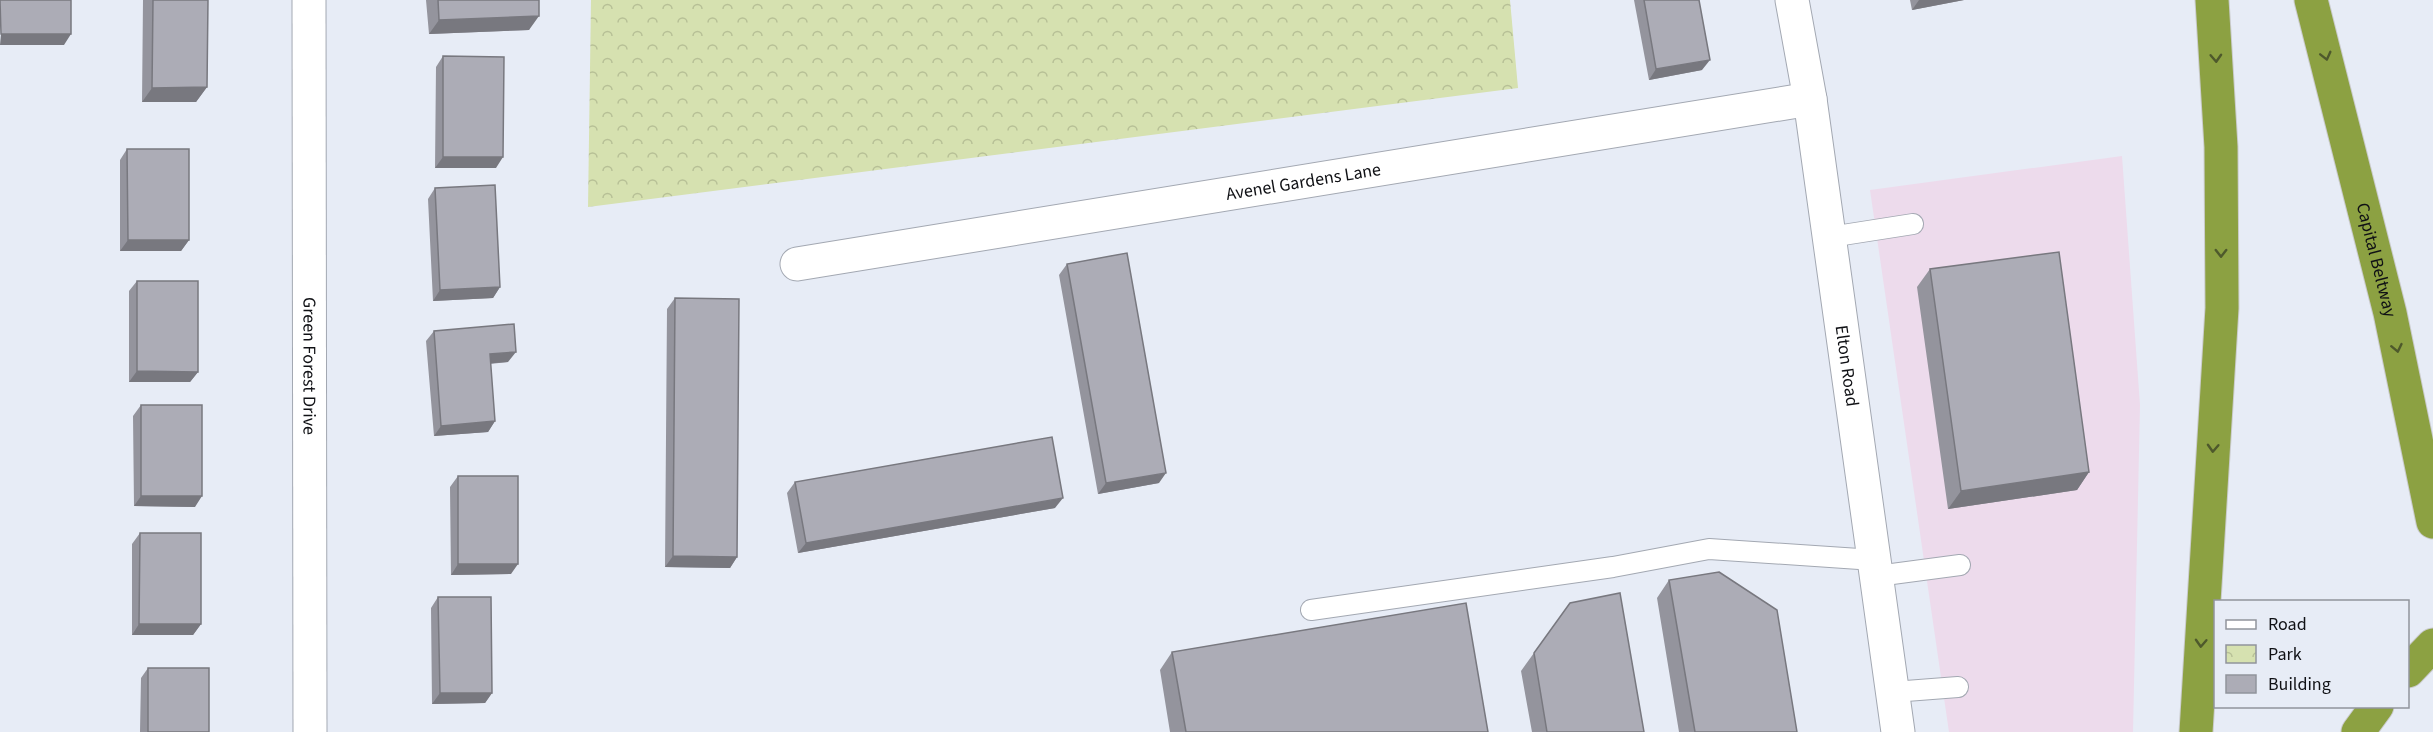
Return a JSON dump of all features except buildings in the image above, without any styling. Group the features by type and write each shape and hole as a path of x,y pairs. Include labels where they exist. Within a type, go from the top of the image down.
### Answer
{"highway":[{"path":"2196,732 2222,308 2221,147 2212,0"},
{"name":"Capital Beltway","path":"2311,0 2390,313 2433,522"},
{"path":"2409,670 2433,645"},
{"path":"2358,732 2376,708"}],"street":[{"name":"Green Forest Drive","path":"309,0 310,732"},
{"name":"Elton Road","path":"1792,0 1810,99 1830,237 1898,732"},
{"name":"Avenel Gardens Lane","path":"797,264 1810,99"}],"lane":[{"path":"1830,237 1913,224"},
{"path":"1311,610 1613,567 1709,549 1876,568 1960,565"},
{"path":"1893,692 1958,687"}],"shaded area":[{"path":"2122,156 2140,405 2133,732 1949,732 1870,190"}],"green space":[{"path":"591,0 1510,0 1518,88 588,207"}]}
